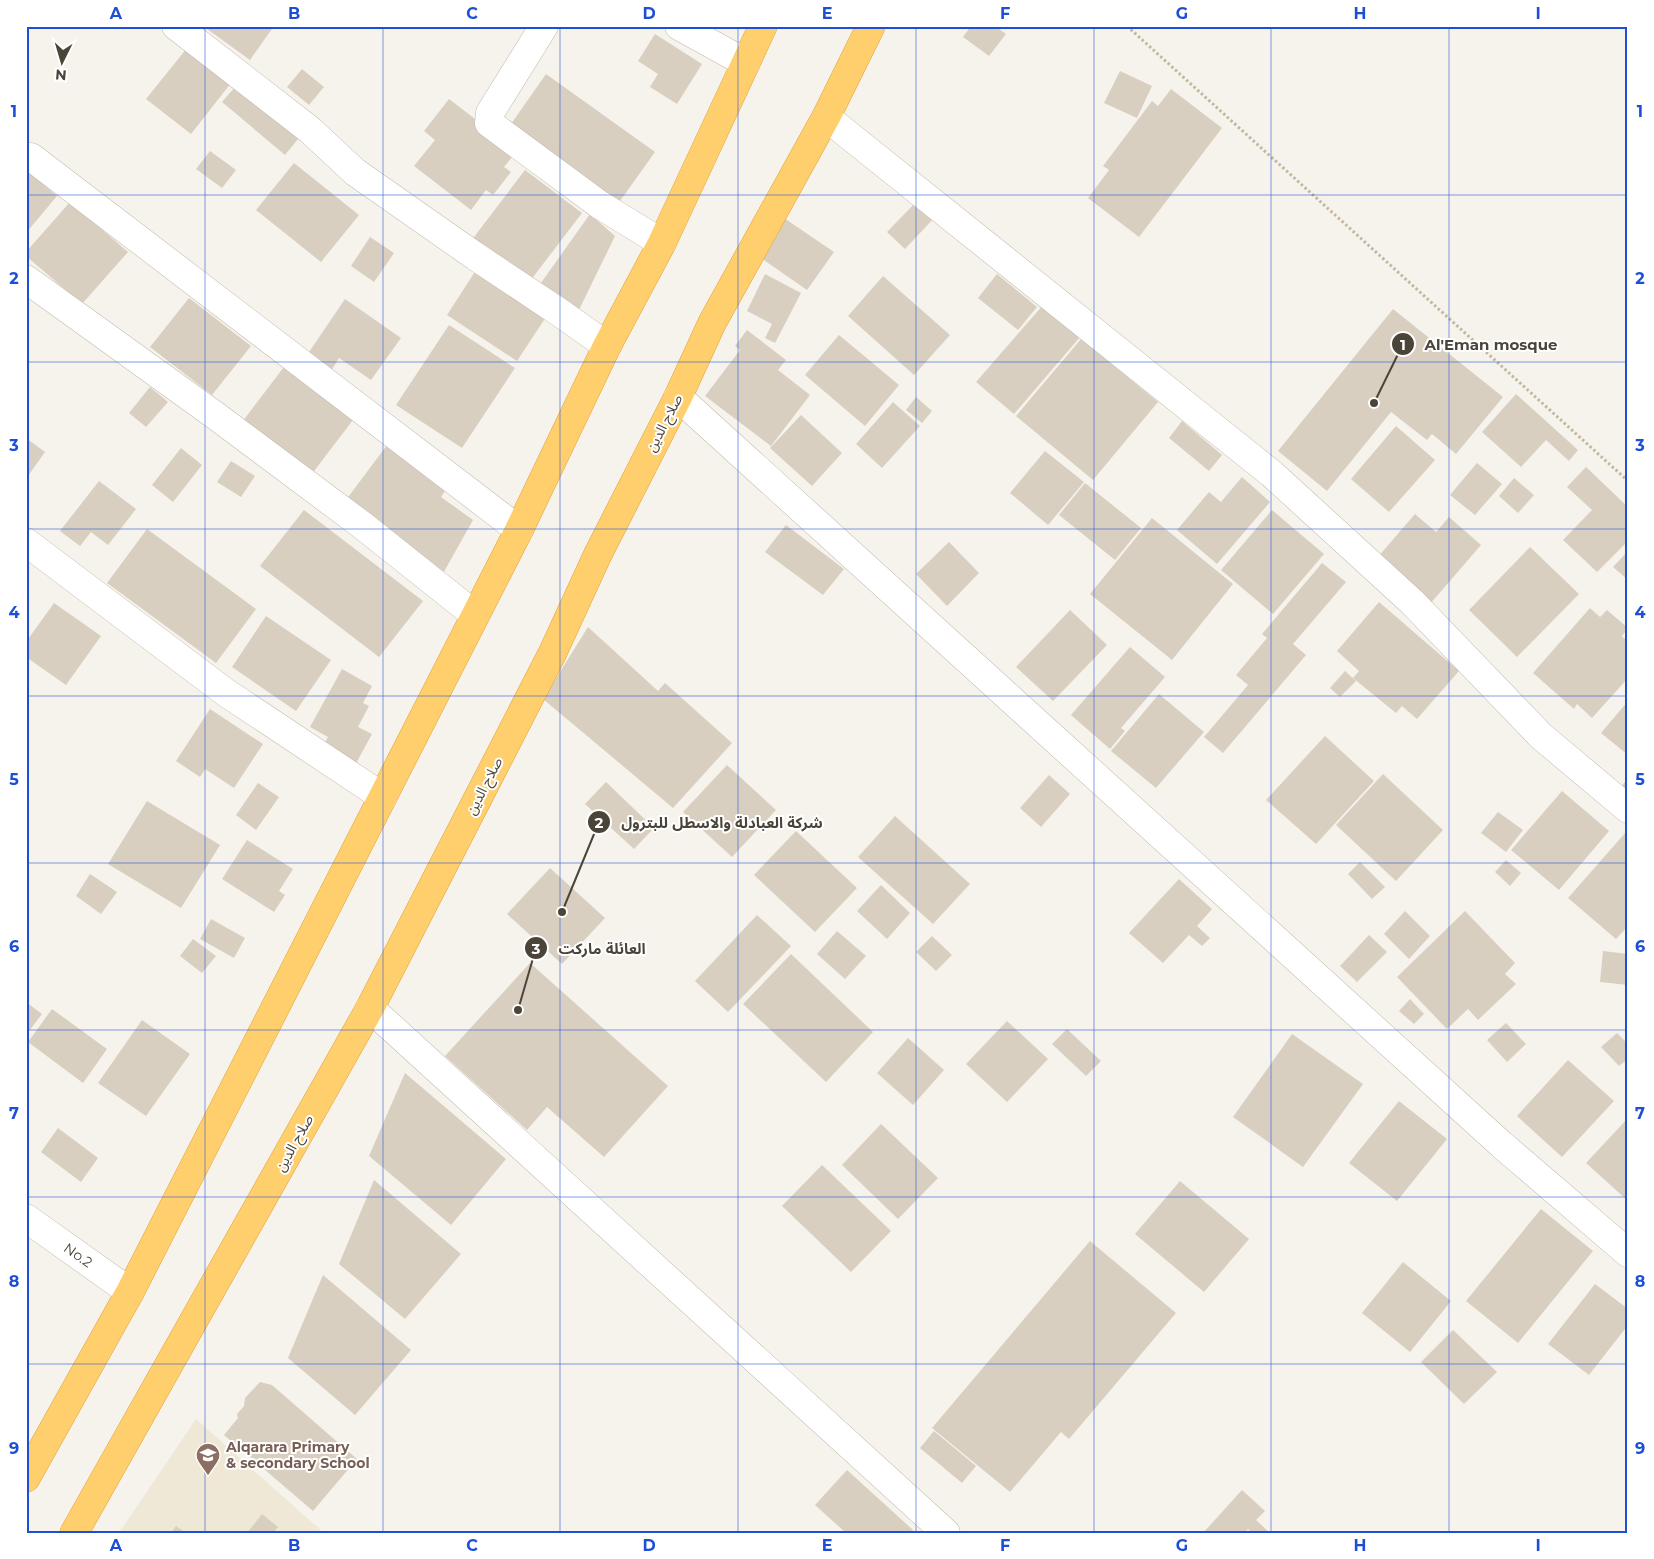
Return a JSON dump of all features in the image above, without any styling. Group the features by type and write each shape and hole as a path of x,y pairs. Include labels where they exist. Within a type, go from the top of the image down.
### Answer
{"highway":[{"path":"26,1478 130,1292 383,797 518,530 607,346 662,243 763,26"},
{"name":"صلاح الدين","path":"74,1533 370,1008 552,654 598,554 678,397 712,323 826,117 870,26"}],"street":[{"path":"176,26 310,130 355,172 474,256 607,346"},
{"path":"544,26 490,113 489,123 600,205 662,243"},
{"path":"679,26 746,62"},
{"path":"826,117 1272,474 1412,602 1541,736 1628,809"},
{"path":"31,157 518,530"},
{"path":"26,279 216,416 291,474 362,525 474,615"},
{"path":"678,397 1502,1145 1628,1253"},
{"path":"26,542 225,692 383,797"},
{"path":"370,1008 946,1533"},
{"name":"No.2","path":"26,1218 130,1292"}],"path":[{"path":"1127,26 1628,481"}],"shaded area":[{"name":"Alqarara Primary & secondary School","path":"196,1419 324,1533 119,1533"}],"building":[{"path":"203,26 274,26 250,60"},
{"path":"971,26 995,26 1006,34 989,56 963,37"},
{"path":"655,34 702,64 677,104 650,87 658,74 638,61"},
{"path":"187,48 231,83 191,134 146,99"},
{"path":"302,69 324,87 309,105 287,87"},
{"path":"1120,71 1152,86 1137,118 1104,103"},
{"path":"546,74 655,152 615,208 576,182 582,174 511,124"},
{"path":"235,87 298,139 285,155 222,102"},
{"path":"1171,89 1222,128 1139,237 1088,198 1109,170 1103,166 1152,101 1158,106"},
{"path":"449,99 517,151 504,167 511,172 493,195 486,190 471,210 414,166 435,140 424,131"},
{"path":"210,151 236,170 222,188 196,169"},
{"path":"294,163 359,215 321,262 256,210"},
{"path":"26,170 57,196 26,233"},
{"path":"525,170 582,213 527,285 471,241"},
{"path":"917,201 935,217 905,249 887,232"},
{"path":"70,202 128,252 82,304 26,256 26,252"},
{"path":"590,214 615,236 575,318 536,290"},
{"path":"784,218 834,252 807,290 758,256"},
{"path":"370,237 394,253 374,282 351,266"},
{"path":"478,267 548,314 517,361 447,315"},
{"path":"765,274 801,293 775,343 765,338 772,324 747,311"},
{"path":"997,274 1037,307 1018,330 978,298"},
{"path":"883,276 950,335 914,375 848,316"},
{"path":"189,298 251,346 212,395 150,347"},
{"path":"345,299 401,338 371,380 339,358 331,371 307,355"},
{"path":"1043,305 1080,337 1014,414 976,382"},
{"path":"1393,309 1503,397 1456,454 1432,434 1427,440 1391,412 1327,491 1278,451"},
{"path":"449,325 515,368 462,448 396,405"},
{"path":"747,330 786,360 778,370 810,395 771,446 705,396 740,350 735,346"},
{"path":"839,335 899,385 865,426 805,375"},
{"path":"1081,339 1158,402 1093,480 1016,416"},
{"path":"287,363 356,416 308,479 239,426"},
{"path":"150,387 168,402 146,427 129,413"},
{"path":"1516,394 1578,450 1569,461 1546,440 1521,467 1482,432"},
{"path":"916,397 932,411 922,423 906,410"},
{"path":"893,402 920,426 882,468 856,444"},
{"path":"801,415 842,453 812,486 770,448"},
{"path":"1182,421 1222,455 1209,471 1169,438"},
{"path":"1396,426 1435,460 1389,512 1351,479"},
{"path":"26,438 45,452 28,476 26,475"},
{"path":"390,441 449,485 441,497 473,520 441,577 343,504"},
{"path":"181,448 202,465 173,502 152,485"},
{"path":"1045,451 1084,482 1048,525 1010,493"},
{"path":"231,461 255,476 241,497 217,482"},
{"path":"1477,463 1502,484 1475,515 1450,495"},
{"path":"1586,467 1628,507 1628,541 1597,572 1563,540 1592,510 1567,487"},
{"path":"1242,477 1270,502 1217,564 1177,530 1209,492 1221,502"},
{"path":"1514,478 1534,495 1518,513 1499,496"},
{"path":"99,481 136,509 108,545 91,532 80,546 60,531"},
{"path":"1085,483 1141,528 1115,560 1059,515"},
{"path":"304,510 423,601 379,657 260,566"},
{"path":"1272,510 1324,554 1273,614 1221,570"},
{"path":"1415,514 1436,532 1449,517 1481,545 1430,604 1377,558"},
{"path":"1152,518 1233,584 1172,660 1090,594"},
{"path":"786,525 844,569 823,595 765,552"},
{"path":"147,529 256,609 216,663 107,583"},
{"path":"949,542 979,573 947,606 916,574"},
{"path":"1530,547 1579,594 1517,657 1469,610"},
{"path":"1628,551 1628,580 1613,567"},
{"path":"1322,563 1346,582 1293,644 1306,655 1223,753 1204,737 1248,685 1236,675 1267,638 1262,634"},
{"path":"1379,602 1459,671 1417,719 1402,706 1396,713 1353,678 1359,671 1337,651"},
{"path":"54,603 101,636 66,685 26,657 26,642"},
{"path":"1590,608 1600,617 1607,610 1628,628 1622,636 1628,642 1626,650 1628,652 1628,678 1592,718 1577,704 1574,709 1533,673"},
{"path":"1070,610 1107,645 1053,701 1016,667"},
{"path":"266,616 331,660 296,711 232,667"},
{"path":"588,627 658,691 665,683 732,743 673,808 543,699"},
{"path":"1130,647 1165,677 1121,728 1125,731 1110,749 1071,715"},
{"path":"342,669 372,686 363,703 369,706 358,727 372,734 353,769 320,752 328,737 310,727"},
{"path":"1345,671 1356,681 1340,697 1330,688"},
{"path":"1159,694 1204,732 1156,788 1111,751"},
{"path":"1628,701 1628,755 1601,733"},
{"path":"210,709 263,744 234,788 205,769 200,777 176,761"},
{"path":"1325,736 1374,781 1316,844 1266,800"},
{"path":"727,765 776,810 732,857 683,812"},
{"path":"1383,774 1443,830 1396,881 1336,825"},
{"path":"1049,775 1070,794 1041,827 1020,808"},
{"path":"1628,778 1628,800 1617,792"},
{"path":"606,782 654,828 634,849 585,804"},
{"path":"258,783 279,797 256,830 236,815"},
{"path":"1562,791 1609,831 1559,890 1511,850"},
{"path":"147,801 220,845 181,908 108,864"},
{"path":"1498,812 1523,830 1506,852 1481,833"},
{"path":"895,816 970,884 933,924 858,857"},
{"path":"796,831 857,888 815,932 754,875"},
{"path":"1626,832 1628,834 1628,926 1616,939 1568,898"},
{"path":"247,840 293,869 279,891 285,895 274,912 222,879"},
{"path":"1506,860 1521,873 1510,886 1495,872"},
{"path":"1360,862 1385,887 1372,899 1348,874"},
{"path":"550,868 605,918 562,964 507,914"},
{"path":"90,874 117,892 101,914 76,896"},
{"path":"1179,879 1212,909 1197,926 1210,938 1202,946 1189,935 1163,963 1129,933"},
{"path":"881,885 910,913 887,939 857,911"},
{"path":"1405,911 1430,936 1409,959 1384,934"},
{"path":"1465,911 1515,963 1505,974 1516,984 1478,1020 1468,1009 1447,1029 1397,977"},
{"path":"757,915 791,946 728,1012 695,981"},
{"path":"211,919 245,938 234,958 200,939"},
{"path":"837,931 866,956 845,979 817,954"},
{"path":"1369,935 1387,952 1357,982 1340,966"},
{"path":"932,936 952,955 936,971 916,952"},
{"path":"193,939 216,956 202,973 180,956"},
{"path":"1603,951 1628,954 1628,985 1600,982"},
{"path":"791,954 873,1032 826,1082 743,1004"},
{"path":"530,963 668,1086 604,1157 547,1107 527,1130 445,1056"},
{"path":"1410,999 1424,1014 1414,1024 1399,1011"},
{"path":"26,1002 42,1014 26,1035"},
{"path":"52,1009 107,1049 83,1083 28,1042"},
{"path":"142,1020 190,1054 146,1116 98,1083"},
{"path":"1007,1021 1048,1059 1007,1102 966,1064"},
{"path":"1506,1023 1526,1044 1507,1062 1487,1040"},
{"path":"1067,1029 1101,1061 1086,1076 1052,1044"},
{"path":"1617,1033 1628,1044 1628,1059 1619,1066 1601,1047"},
{"path":"1292,1034 1363,1084 1303,1167 1233,1117"},
{"path":"908,1038 944,1070 913,1105 877,1073"},
{"path":"1568,1060 1614,1101 1562,1157 1517,1116"},
{"path":"405,1073 506,1159 451,1225 369,1156"},
{"path":"1399,1101 1447,1139 1397,1201 1349,1163"},
{"path":"1628,1118 1628,1201 1586,1163"},
{"path":"881,1124 938,1178 898,1219 842,1165"},
{"path":"58,1128 98,1158 81,1182 41,1152"},
{"path":"822,1165 891,1231 851,1272 782,1206"},
{"path":"374,1180 461,1254 405,1319 339,1264"},
{"path":"1180,1181 1249,1239 1204,1292 1135,1234"},
{"path":"1541,1209 1593,1251 1518,1343 1466,1301"},
{"path":"1090,1241 1176,1313 1069,1439 1061,1432 1010,1492 932,1428"},
{"path":"1403,1262 1451,1301 1410,1352 1362,1313"},
{"path":"323,1275 411,1350 355,1415 288,1358"},
{"path":"1595,1284 1628,1309 1628,1325 1589,1375 1548,1344"},
{"path":"1453,1330 1497,1372 1464,1404 1421,1362"},
{"path":"260,1382 272,1385 357,1459 313,1511 224,1435 238,1418 237,1414 244,1406 245,1398"},
{"path":"934,1431 976,1466 962,1483 920,1448"},
{"path":"847,1470 913,1530 911,1533 846,1533 815,1505"},
{"path":"1242,1490 1265,1511 1256,1520 1270,1533 1252,1533 1248,1529 1245,1533 1203,1533"},
{"path":"262,1514 278,1527 273,1533 247,1533"},
{"path":"176,1526 186,1533 171,1533"}],"place":[{"name":"Al'Eman mosque","path":"1374,403"},
{"name":"شركة العبادلة والاسطل للبترول","path":"562,912"},
{"name":"العائلة ماركت","path":"518,1010"},
{"name":"Alqarara Primary & secondary School","path":"208,1476"}]}
